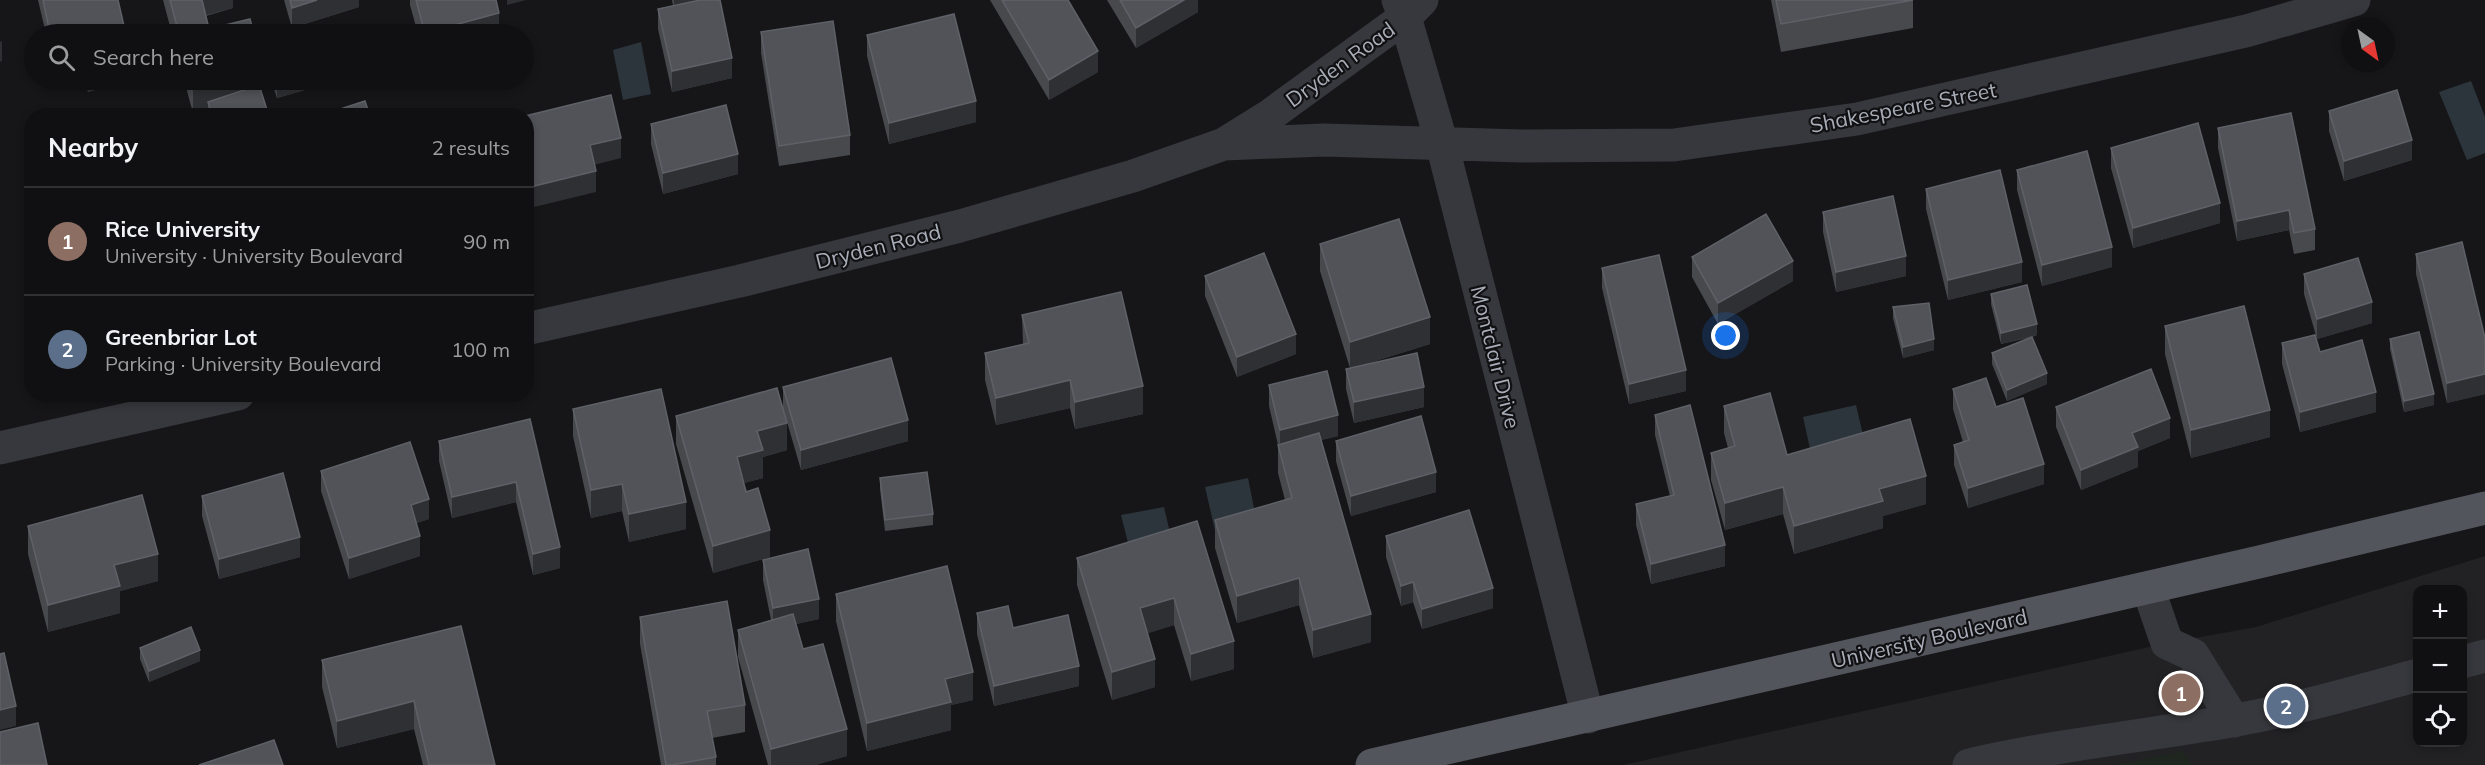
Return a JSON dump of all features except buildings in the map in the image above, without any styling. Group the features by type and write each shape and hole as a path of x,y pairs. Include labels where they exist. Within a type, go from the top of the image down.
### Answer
{"main road":[{"name":"University Boulevard","path":"1372,765 2148,588 2485,508"}],"street":[{"name":"Shakespeare Street","path":"1442,144 1674,145 1857,119 2246,31 2354,0"},
{"name":"Montclair Drive","path":"1408,6 1588,717"},
{"name":"Dryden Road","path":"534,327 740,281 960,226 1132,176 1224,144 1269,116 1408,6"},
{"name":"Dryden Road","path":"1224,144 1324,140 1442,144"},
{"path":"0,448 203,402"},
{"path":"2148,588 2167,643 2193,655 2234,721"},
{"path":"2467,661 2485,656"},
{"path":"1970,765 2234,721 2413,676"}],"shaded area":[{"path":"641,42 651,94 623,100 613,50"},
{"path":"2471,81 2485,117 2485,153 2467,160 2439,92"},
{"path":"1856,405 1864,439 1810,449 1803,417"},
{"path":"1248,478 1254,508 1242,513 1216,535 1205,487"},
{"path":"1164,507 1171,537 1129,547 1121,515"},
{"path":"2485,556 2485,765 1623,765 2167,643 2256,627"},
{"path":"2183,751 2192,765 2115,765"}],"place":[{"name":"Rice University","path":"2181,693"},
{"name":"Greenbriar Lot","path":"2286,706"}]}
